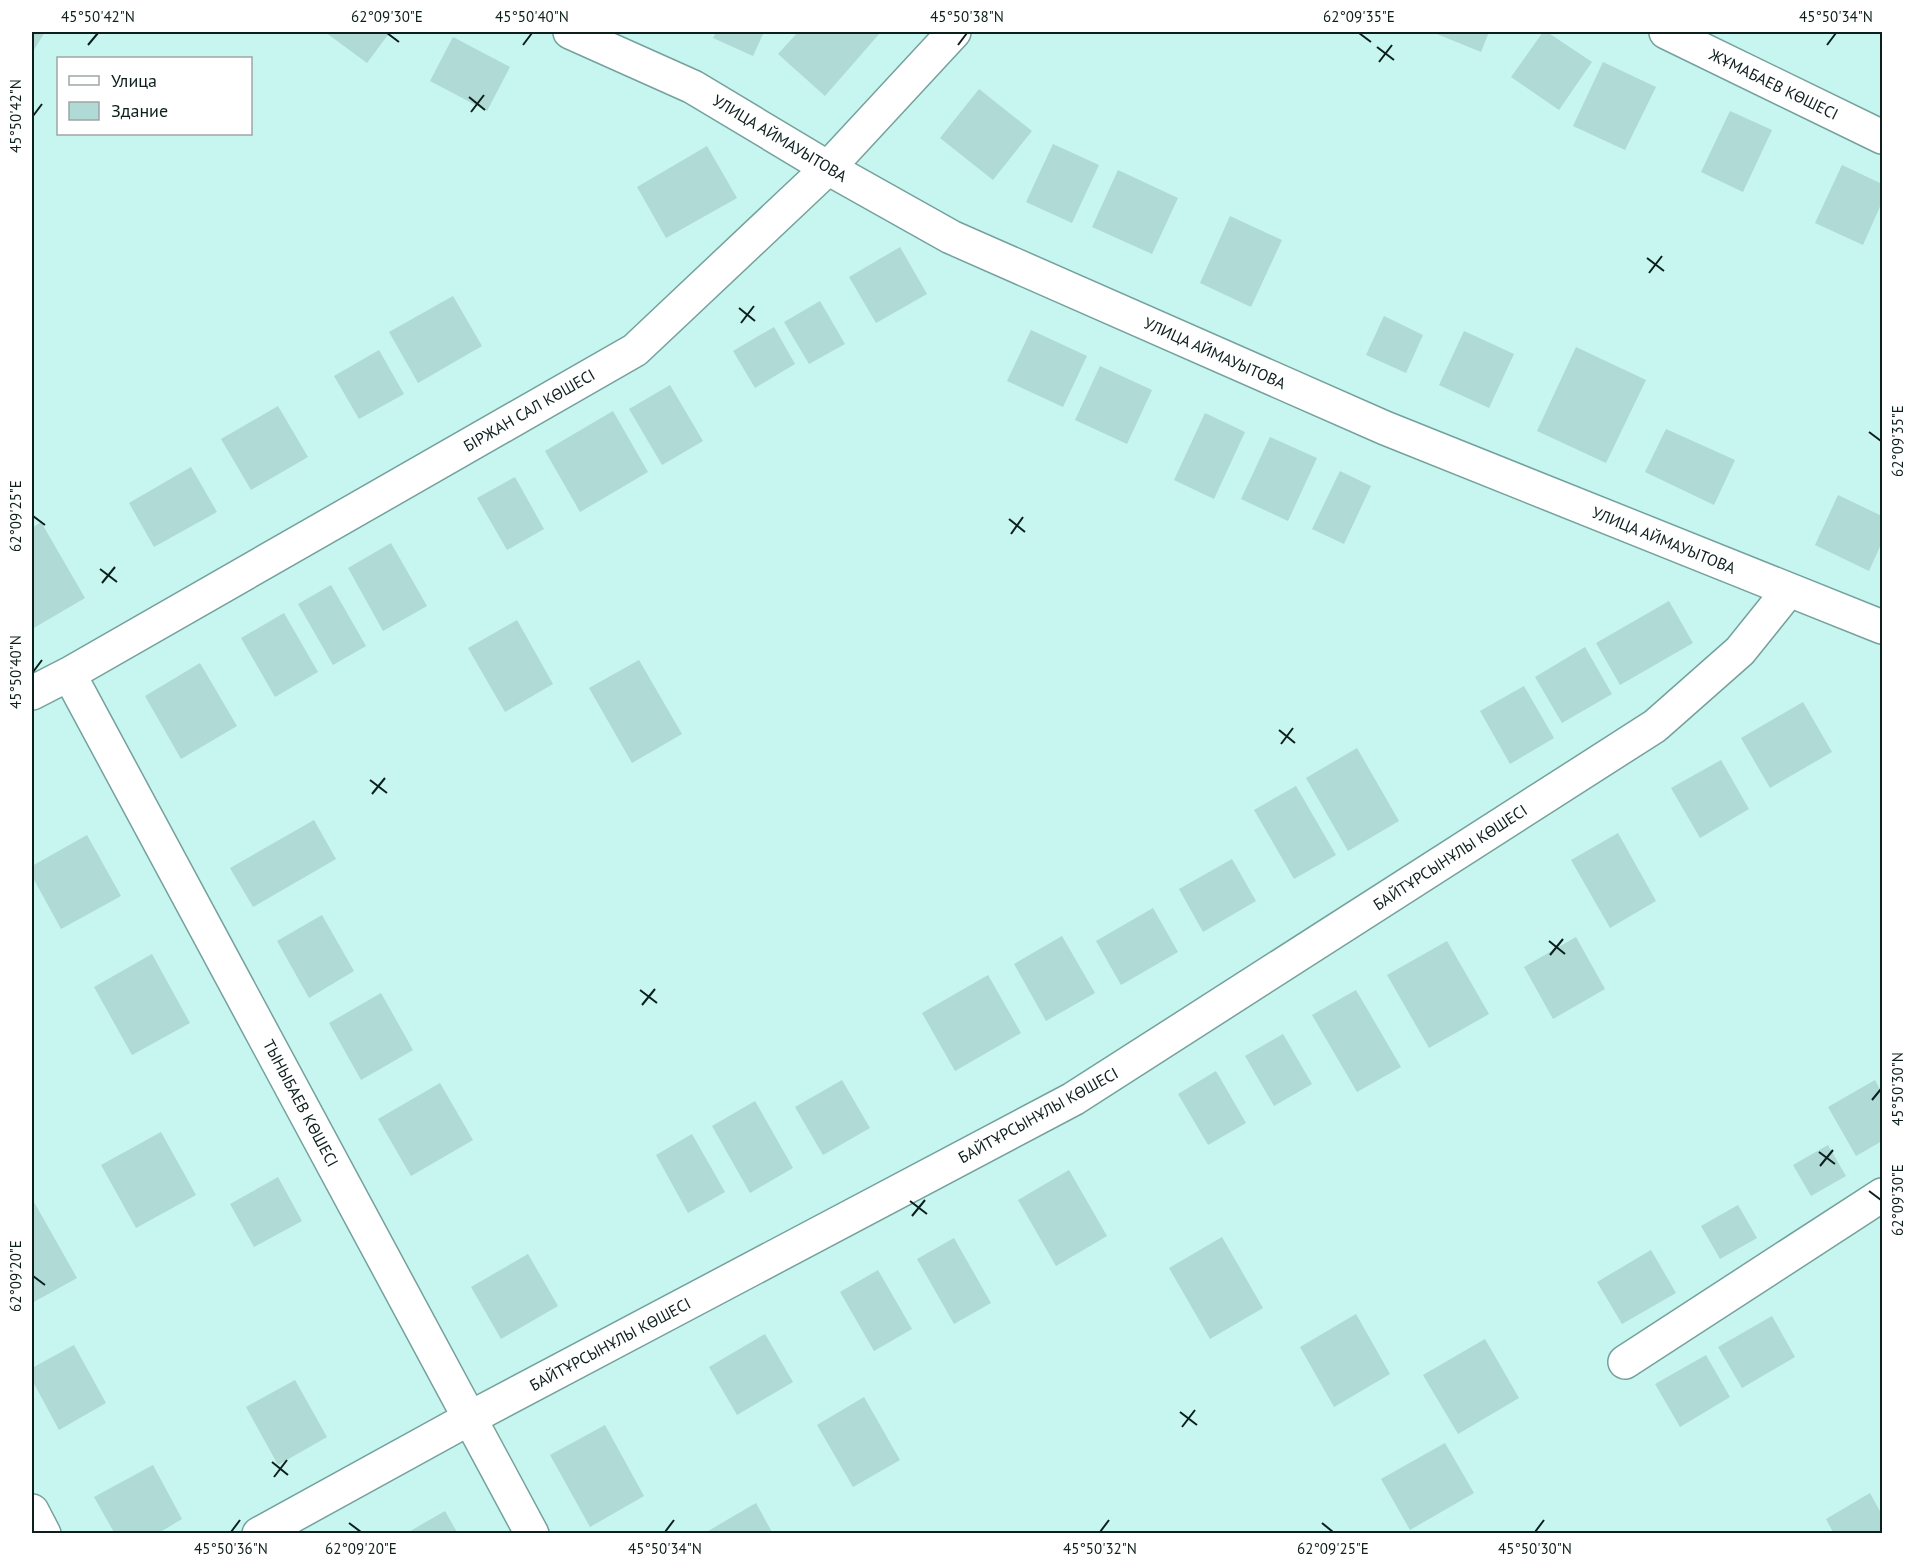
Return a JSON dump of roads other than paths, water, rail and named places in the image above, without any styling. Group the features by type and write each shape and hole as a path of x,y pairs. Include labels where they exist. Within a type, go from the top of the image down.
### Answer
{"street":[{"name":"УЛИЦА АЙМАУЫТОВА","path":"570,32 693,87 828,168 951,237 1385,428 1882,627"},
{"name":"БІРЖАН САЛ КӨШЕСІ","path":"32,693 635,350 828,168 954,32"},
{"name":"ЖҰМАБАЕВ КӨШЕСІ","path":"1666,32 1882,137"},
{"name":"БАЙТҰРСЫНҰЛЫ КӨШЕСІ","path":"259,1533 470,1418 1073,1099 1655,726 1740,651 1789,590"},
{"name":"ТЫНЫБАЕВ КӨШЕСІ","path":"69,674 532,1533"},
{"path":"1625,1362 1882,1195"},
{"path":"32,1510 44,1533"}]}
